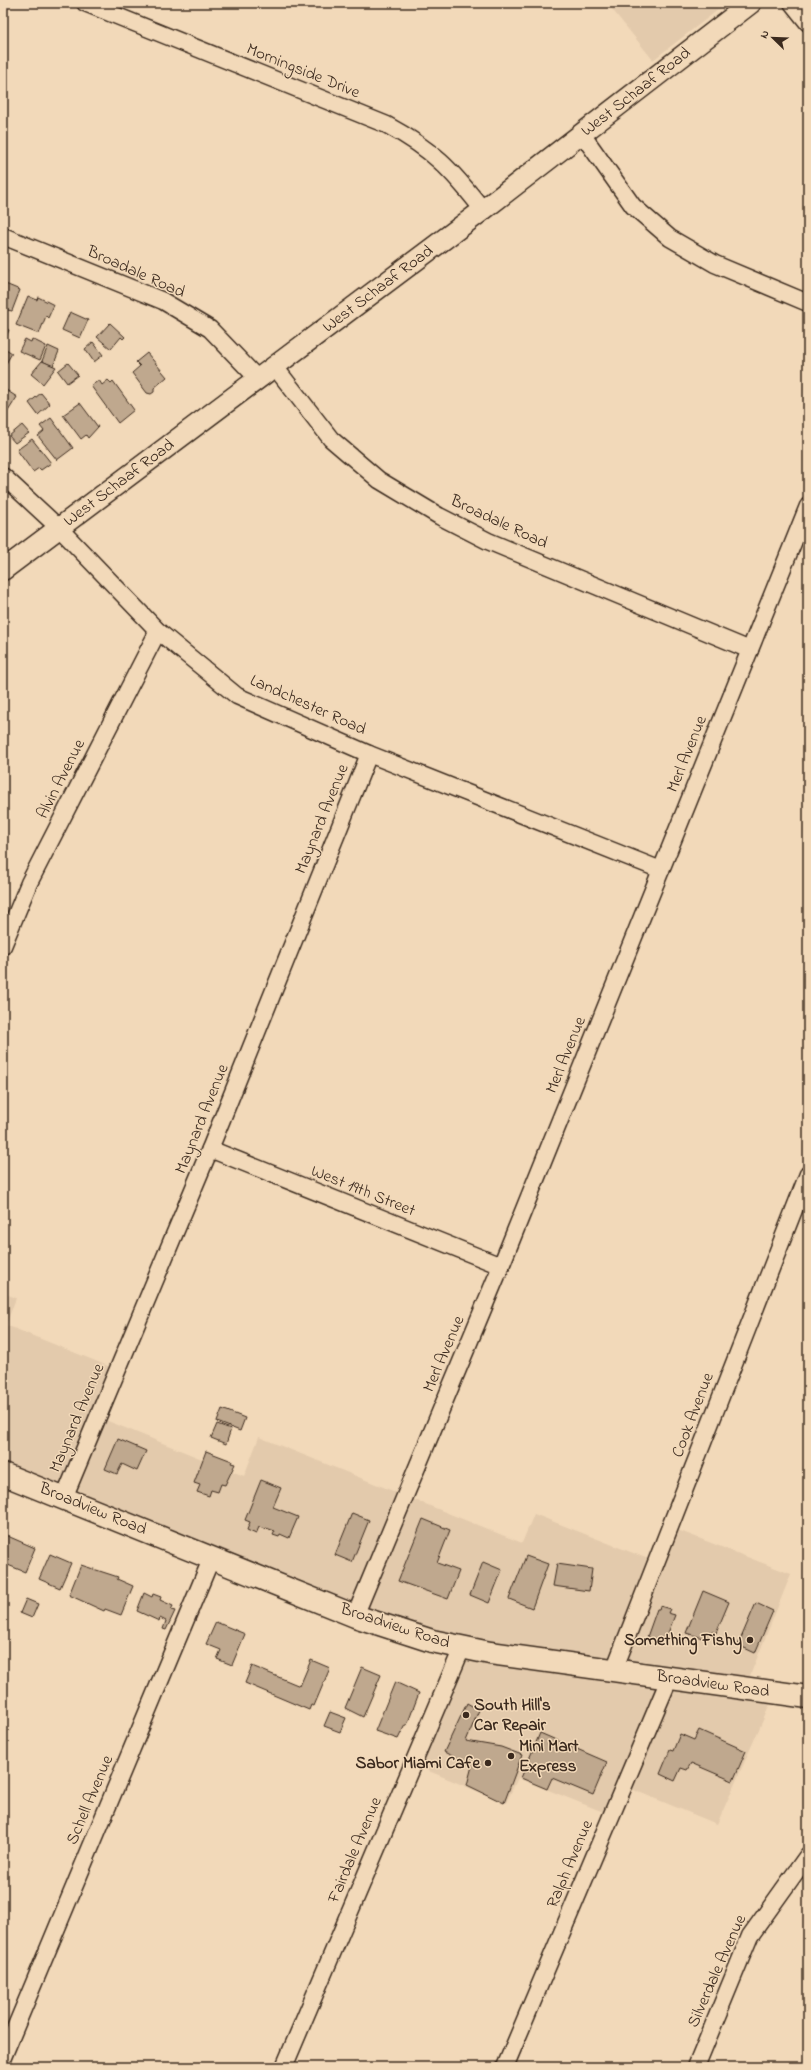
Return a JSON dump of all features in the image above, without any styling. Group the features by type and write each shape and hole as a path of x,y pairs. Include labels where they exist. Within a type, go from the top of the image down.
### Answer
{"main road":[{"name":"Broadview Road","path":"3,1474 212,1557 355,1616 395,1630 462,1648 808,1697"}],"street":[{"name":"Morningside Drive","path":"85,3 387,125 406,135 436,156 449,168 483,210"},
{"name":"West Schaaf Road","path":"3,570 483,210 750,3"},
{"path":"792,3 808,23"},
{"path":"582,134 633,206 670,238 716,264 808,303"},
{"name":"Broadale Road","path":"3,236 163,301 210,329 258,379"},
{"name":"Broadale Road","path":"275,367 331,439 386,484 439,516 488,541 750,650"},
{"name":"Landchester Road","path":"3,476 59,528 158,631 237,696 369,754 661,870"},
{"name":"Merl Avenue","path":"355,1616 501,1266 808,506"},
{"name":"Alvin Avenue","path":"3,946 29,882 158,631"},
{"name":"Maynard Avenue","path":"64,1498 210,1149 369,754"},
{"name":"West 19th Street","path":"210,1149 501,1266"},
{"name":"Cook Avenue","path":"614,1670 808,1174"},
{"name":"Schell Avenue","path":"3,2057 212,1557"},
{"name":"Fairdale Avenue","path":"284,2067 462,1648"},
{"name":"Ralph Avenue","path":"505,2067 670,1677"},
{"name":"Silverdale Avenue","path":"696,2067 750,1936 808,1855"}],"shaded area":[{"path":"607,3 727,3 653,60"},
{"path":"3,1293 16,1298 6,1325 118,1370 98,1417 244,1476 259,1437 522,1543 534,1514 656,1562 670,1527 791,1574 745,1688 775,1693 717,1824 624,1786 611,1815 518,1778 506,1803 412,1764 462,1648 3,1474"}],"building":[{"path":"3,283 20,290 12,311 3,309"},
{"path":"28,296 37,300 38,297 54,305 48,318 46,316 39,334 16,325"},
{"path":"70,312 88,320 80,338 62,330"},
{"path":"110,323 125,337 123,339 121,337 111,349 97,337"},
{"path":"3,327 9,330 3,345"},
{"path":"25,339 31,342 32,339 46,346 40,360 19,351"},
{"path":"93,342 103,355 94,362 85,349"},
{"path":"48,346 59,351 53,366 42,361"},
{"path":"3,347 12,353 4,367 3,366"},
{"path":"147,353 167,377 154,388 154,392 151,394 147,393 132,373 140,366 136,362"},
{"path":"42,361 56,367 43,384 31,374"},
{"path":"68,363 78,375 67,383 58,371"},
{"path":"99,380 102,385 108,380 111,383 113,381 134,410 118,423 91,386"},
{"path":"3,388 17,397 3,419"},
{"path":"41,393 50,404 38,415 29,403"},
{"path":"80,403 98,427 88,438 86,435 81,439 63,415"},
{"path":"51,418 73,448 57,460 38,436 44,431 40,426"},
{"path":"22,425 29,433 15,443 9,436"},
{"path":"32,439 51,463 41,470 39,468 33,472 17,450"},
{"path":"222,1409 245,1418 240,1431 217,1422"},
{"path":"217,1424 231,1429 226,1444 211,1438"},
{"path":"118,1439 146,1451 137,1471 122,1464 117,1474 105,1469"},
{"path":"206,1451 232,1461 231,1463 235,1464 225,1485 221,1484 218,1492 211,1490 209,1496 197,1492 200,1485 194,1483"},
{"path":"261,1480 281,1488 273,1507 298,1517 289,1538 280,1534 279,1537 273,1535 275,1531 266,1528 259,1527 256,1534 247,1530 250,1522 245,1520"},
{"path":"352,1513 369,1520 352,1562 335,1555"},
{"path":"423,1519 450,1530 437,1563 459,1571 448,1599 398,1581"},
{"path":"3,1534 35,1548 25,1572 3,1563"},
{"path":"50,1554 71,1563 60,1588 39,1579"},
{"path":"526,1556 548,1564 532,1608 509,1599"},
{"path":"483,1562 502,1570 489,1603 470,1595"},
{"path":"557,1564 592,1569 589,1591 553,1586"},
{"path":"81,1565 118,1577 117,1579 133,1586 121,1615 105,1609 104,1611 69,1595"},
{"path":"703,1591 729,1602 716,1633 710,1631 706,1639 686,1633"},
{"path":"144,1593 152,1597 153,1594 161,1597 160,1600 173,1606 171,1610 175,1611 166,1630 163,1629 166,1621 160,1618 159,1621 137,1611"},
{"path":"26,1599 38,1604 32,1618 20,1613"},
{"path":"756,1603 773,1611 755,1653 738,1645"},
{"path":"660,1606 670,1609 668,1613 675,1615 665,1641 647,1637 657,1609 659,1609"},
{"path":"216,1622 245,1634 232,1665 217,1659 221,1650 206,1644"},
{"path":"311,1660 330,1668 314,1706 311,1705 309,1710 245,1683 252,1666 300,1686"},
{"path":"362,1667 381,1675 363,1717 345,1708"},
{"path":"395,1682 419,1693 407,1725 405,1725 398,1739 375,1731"},
{"path":"467,1703 479,1710 466,1741 501,1747 522,1755 504,1803 467,1785 472,1766 444,1752"},
{"path":"330,1712 346,1718 340,1732 324,1726"},
{"path":"699,1730 746,1751 733,1781 691,1763 687,1770 681,1768 675,1781 660,1774 670,1750 673,1751 680,1734 694,1740"},
{"path":"540,1733 607,1762 593,1795 552,1778 547,1789 521,1778"}],"place":[{"name":"Something Fishy","path":"750,1640"},
{"name":"South Hill's Car Repair","path":"466,1715"},
{"name":"Mini Mart Express","path":"511,1756"},
{"name":"Sabor Miami Cafe","path":"488,1763"}]}
